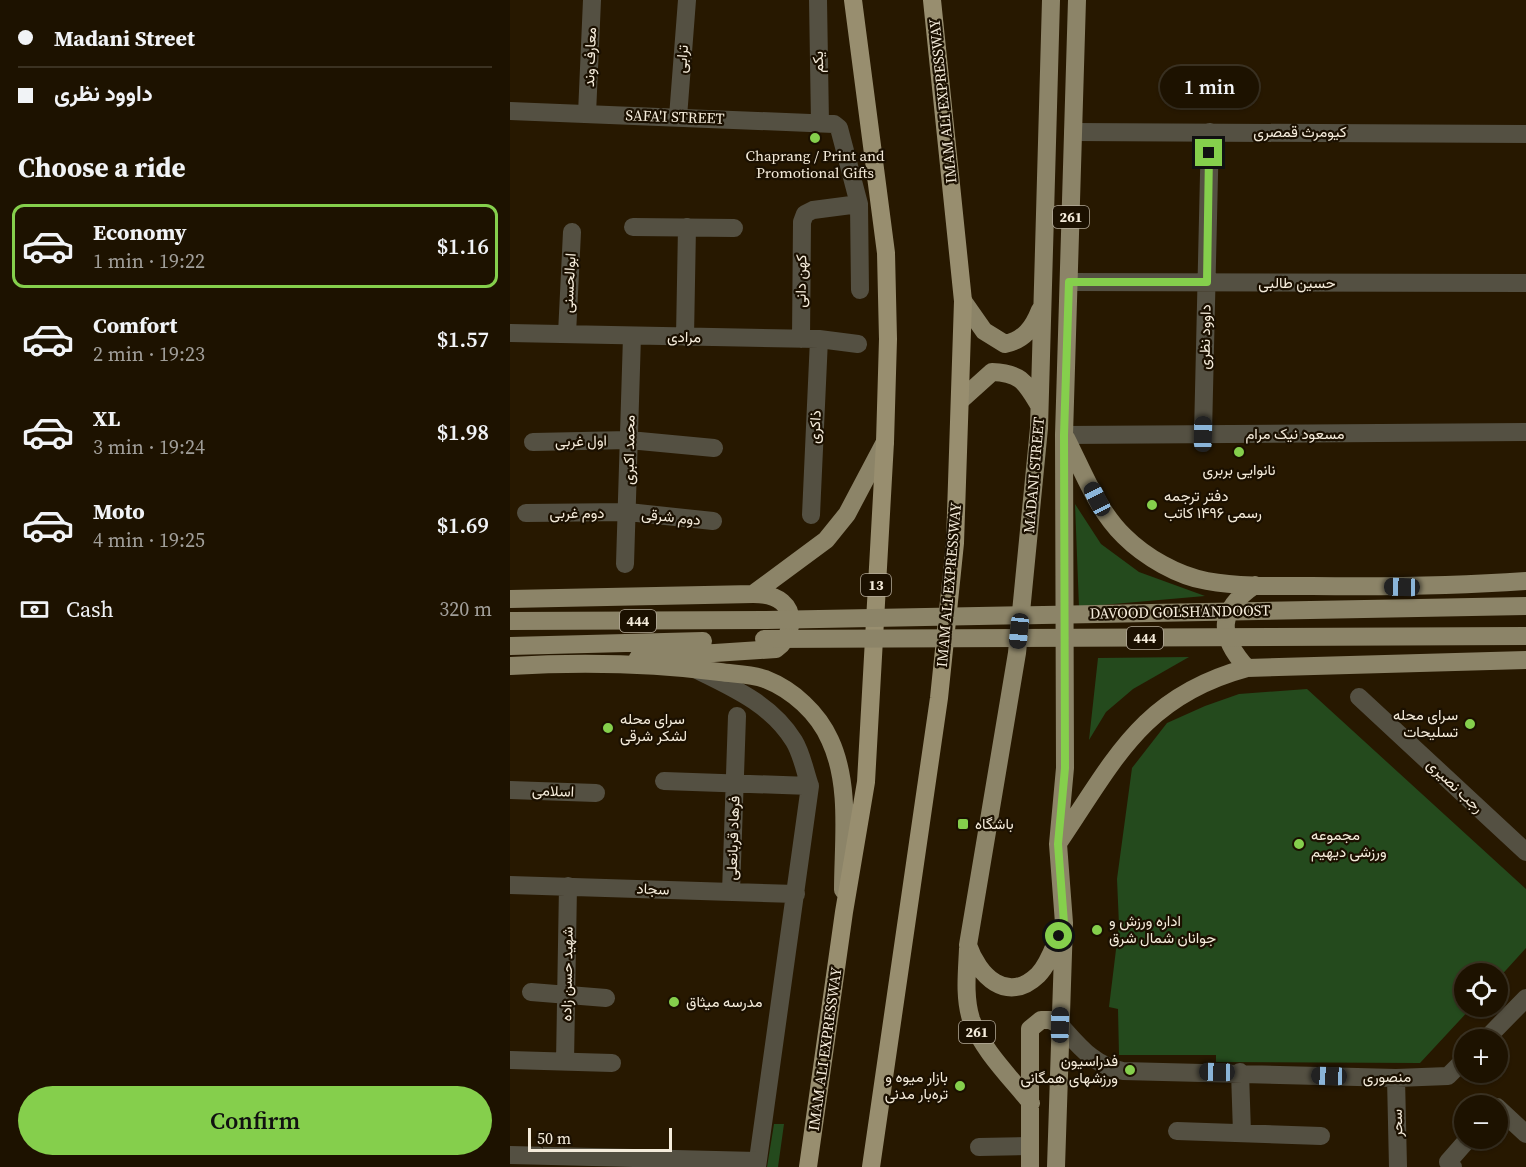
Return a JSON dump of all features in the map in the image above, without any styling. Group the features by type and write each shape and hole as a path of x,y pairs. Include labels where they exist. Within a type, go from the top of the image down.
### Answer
{"highway":[{"name":"IMAM ALI EXPRESSWAY","path":"808,1167 844,912 866,782 885,442 888,339 886,253 853,0"},
{"name":"IMAM ALI EXPRESSWAY","path":"871,1167 939,698 955,543 962,399 963,301 932,0"}],"main road":[{"name":"MADANI STREET","path":"1031,1103 979,1035 971,1018 966,993 969,925 985,848 1017,653 1039,406 1051,0"},
{"name":"MADANI STREET","path":"1056,1167 1064,923 1058,844 1065,768 1064,435 1077,0"},
{"path":"963,301 984,331 1005,344 1018,341 1034,326 1042,303"},
{"path":"962,399 992,372 1010,372 1025,382 1039,406"},
{"path":"1064,435 1103,510 1123,536 1149,556 1176,571 1206,581 1255,585 1424,588 1526,581"},
{"path":"753,594 826,540 847,514 885,442"},
{"path":"1247,668 1233,652 1227,634 1227,618 1237,598 1255,585"},
{"path":"510,599 753,594 775,598 786,608 790,624 789,634 783,644 776,649 510,666"},
{"name":"DAVOOD GOLSHANDOOST","path":"510,621 766,620 1526,606"},
{"name":"DAVOOD GOLSHANDOOST","path":"510,646 764,639 1526,636"},
{"path":"1058,844 1108,767 1150,718 1192,687 1218,676 1247,668 1526,660"},
{"path":"594,662 696,669 763,678 801,701 821,724 837,760 842,787 844,912"},
{"name":"MADANI STREET","path":"968,945 974,963 992,982 1004,986 1018,986 1038,976 1045,967 1064,923"},
{"path":"1030,1167 1030,1029 1041,1020 1050,1020 1060,1025"}],"street":[{"name":"معارف وند","path":"588,114 592,0"},
{"name":"ترابی","path":"678,117 687,0"},
{"name":"یکم","path":"818,0 820,123"},
{"name":"SAFA'I STREET","path":"510,111 834,124 839,128 859,204"},
{"name":"کیومرث قمصری","path":"1073,132 1526,134"},
{"name":"داوود نظری","path":"1203,434 1210,132"},
{"name":"کهن دانی","path":"810,339 802,222 805,214 813,210 859,204"},
{"path":"859,204 860,290"},
{"path":"633,227 734,228"},
{"path":"685,337 687,227"},
{"name":"ابوالحسنی","path":"567,334 572,232"},
{"name":"حسین طالبی","path":"1069,282 1526,284"},
{"name":"مرادی","path":"510,333 810,339 858,344"},
{"name":"محمد اکبری","path":"625,564 632,336"},
{"name":"ذاکری","path":"810,339 811,515"},
{"name":"مسعود نیک مرام","path":"1064,435 1526,432"},
{"name":"اول غربی","path":"533,442 629,440 714,448"},
{"name":"دوم غربی","path":"525,513 628,512"},
{"name":"دوم شرقی","path":"628,512 713,521"},
{"path":"510,1155 634,1163 757,1164 810,786 795,743 774,715 757,702 696,669"},
{"name":"رجب نصیری","path":"1359,697 1525,850"},
{"name":"فرهاد قربانعلی","path":"731,892 737,716"},
{"name":"فرهاد قربانعلی","path":"664,781 810,786"},
{"name":"اسلامی","path":"510,790 596,793"},
{"name":"سجاد","path":"510,885 796,894"},
{"name":"شهید حسن زاده","path":"566,1062 568,886"},
{"path":"531,992 606,998"},
{"path":"1496,1029 1526,998"},
{"name":"منصوری","path":"1060,1025 1093,1060 1107,1068 1123,1071 1240,1072 1396,1078 1448,1076 1454,1070"},
{"path":"510,1060 612,1063"},
{"path":"1240,1072 1242,1133"},
{"name":"سحر","path":"1396,1078 1398,1167"},
{"path":"1508,1117 1526,1134"},
{"path":"1177,1131 1322,1136"},
{"path":"980,1147 1030,1146"},
{"path":"1453,1167 1448,1162 1459,1149"}],"green space":[{"path":"1075,504 1101,544 1139,572 1205,596 1079,607"},
{"path":"1189,657 1133,689 1106,712 1089,740 1098,658"},
{"name":"مجموعه ورزشی دیهیم","path":"1307,689 1526,889 1526,948 1508,968 1508,963 1454,963 1454,1017 1463,1017 1420,1063 1216,1062 1216,1055 1119,1055 1118,1009 1109,1007 1119,925 1117,879 1132,768 1167,723 1239,694"},
{"path":"774,1124 784,1124 778,1167 767,1167"}],"place":[{"name":"Chaprang / Print and Promotional Gifts","path":"815,138"},
{"name":"نانوایی بربری","path":"1239,452"},
{"name":"دفتر ترجمه رسمی ۱۴۹۶ کاتب","path":"1152,505"},
{"name":"سرای محله تسلیحات","path":"1470,724"},
{"name":"سرای محله لشکر شرقی","path":"608,728"},
{"name":"باشگاه","path":"963,824"},
{"name":"مجموعه ورزشی دیهیم","path":"1299,844"},
{"name":"اداره ورزش و جوانان شمال شرق","path":"1097,930"},
{"name":"مدرسه میثاق","path":"674,1002"},
{"name":"فدراسیون ورزشهای همگانی","path":"1130,1070"},
{"name":"بازار میوه و تره‌بار مدنی","path":"960,1086"}],"route":[{"path":"1059,936 1064,923 1058,844 1065,768 1064,435 1069,282 1207,282 1209,153"}]}
